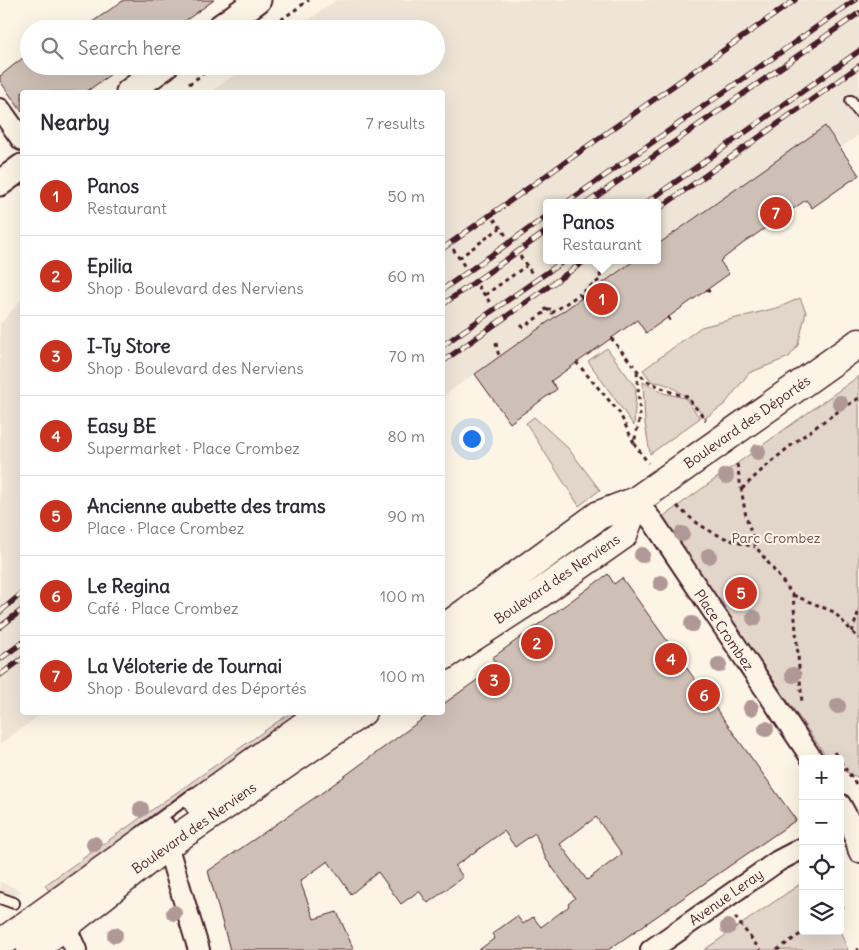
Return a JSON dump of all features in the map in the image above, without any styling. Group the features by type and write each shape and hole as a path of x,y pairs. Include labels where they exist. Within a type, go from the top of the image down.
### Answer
{"main road":[{"name":"Boulevard des Déportés","path":"636,501 859,343"},
{"name":"Boulevard des Nerviens","path":"445,628 599,515 636,501"},
{"name":"Boulevard des Nerviens","path":"445,655 536,596 623,534 636,501"},
{"name":"Boulevard des Nerviens","path":"31,950 65,927 166,835 319,715"},
{"name":"Boulevard des Nerviens","path":"166,835 357,715"},
{"name":"Boulevard des Nerviens","path":"0,944 65,927"}],"street":[{"path":"230,20 258,0"},
{"path":"132,90 153,75"},
{"path":"0,109 20,137"},
{"path":"0,183 20,168"},
{"name":"Place Crombez","path":"636,501 654,523 809,755"},
{"path":"844,813 859,852"},
{"path":"166,835 199,950"},
{"name":"Avenue Leray","path":"651,950 778,861 799,850"}],"lane":[{"path":"851,101 859,112"},
{"path":"445,615 563,530 576,532"},
{"path":"0,933 303,715"},
{"path":"0,898 14,903"}],"path":[{"path":"281,20 309,0"},
{"path":"189,84 202,75"},
{"path":"494,219 507,238"},
{"path":"459,258 500,228"},
{"path":"453,249 465,267"},
{"path":"520,256 532,275"},
{"path":"485,295 526,266"},
{"path":"521,324 523,327 546,310 550,309 552,313 580,294 601,279 600,270"},
{"path":"478,286 491,304"},
{"path":"707,289 711,294"},
{"path":"580,294 582,298"},
{"path":"668,317 671,322"},
{"path":"611,338 645,380 673,393 686,396 720,441"},
{"path":"496,343 499,358"},
{"path":"576,362 619,412 634,443 640,418 637,371"},
{"path":"741,490 772,458 859,398"},
{"path":"737,464 746,517 756,547 793,595 834,612 859,639"},
{"path":"677,506 694,523 724,539 756,547"},
{"path":"793,595 802,706"},
{"path":"852,632 859,610"},
{"path":"834,751 837,755"},
{"path":"844,766 859,788"},
{"path":"722,900 760,950"},
{"path":"777,950 799,935"}],"shaded area":[{"path":"336,0 859,0 859,135 842,147 825,126 661,242 661,199 543,199 543,264 629,264 445,395 445,90 214,90 234,75 445,75 445,20 309,20"},
{"path":"20,301 20,715 40,715 0,744 0,324"},
{"path":"0,882 22,891 0,906"}],"green space":[{"path":"800,298 806,312 798,345 789,357 749,373 725,404 705,418 682,394 668,386 652,382 643,370 701,327 780,307"},
{"path":"607,348 636,388 634,426 588,361"},
{"name":"Parc Crombez","path":"859,376 859,777 844,771 844,755 825,755 661,518"},
{"path":"643,382 663,393 685,398 700,418 650,454 645,423"},
{"path":"534,417 568,448 600,490 579,506 526,423"},
{"path":"287,715 295,715 49,891 45,885"},
{"path":"799,885 799,935 842,935 848,950 704,950"}],"building":[{"path":"124,0 214,0 186,20 95,20"},
{"path":"20,60 20,75 110,75 89,90 20,90 20,109 0,81 0,76"},
{"path":"825,126 859,175 812,208 806,200 745,242 720,261 729,274 646,333 637,320 551,381 557,389 510,423 475,374 629,264 661,264 661,242"},
{"path":"608,574 614,584 622,578 796,820 608,950 479,950 495,938 492,934 517,916 523,924 533,917 541,927 569,906 568,904 575,898 546,859 535,833 515,847 504,831 455,866 463,877 428,903 419,891 401,904 378,872 351,894 328,861 300,881 314,919 337,912 354,950 230,950 208,871 323,792 428,715 445,715 445,703 498,665 492,658","holes":["596,817 622,854 587,880 560,844"]}],"railway":[{"path":"445,247 795,0"},
{"path":"572,199 855,0"},
{"path":"593,199 859,13"},
{"path":"652,199 859,51"},
{"path":"661,207 859,66"},
{"path":"445,288 543,219"},
{"path":"445,303 543,234"},
{"path":"445,344 559,264"},
{"path":"445,360 580,264"},
{"path":"0,612 20,595"},
{"path":"0,627 20,612"},
{"path":"0,659 20,644"},
{"path":"0,675 20,660"}],"place":[{"name":"La Véloterie de Tournai","path":"776,213"},
{"name":"Panos","path":"602,299"},
{"name":"Ancienne aubette des trams","path":"741,593"},
{"name":"Epilia","path":"537,643"},
{"name":"Easy BE","path":"671,659"},
{"name":"I-Ty Store","path":"494,680"},
{"name":"Le Regina","path":"704,695"}]}
